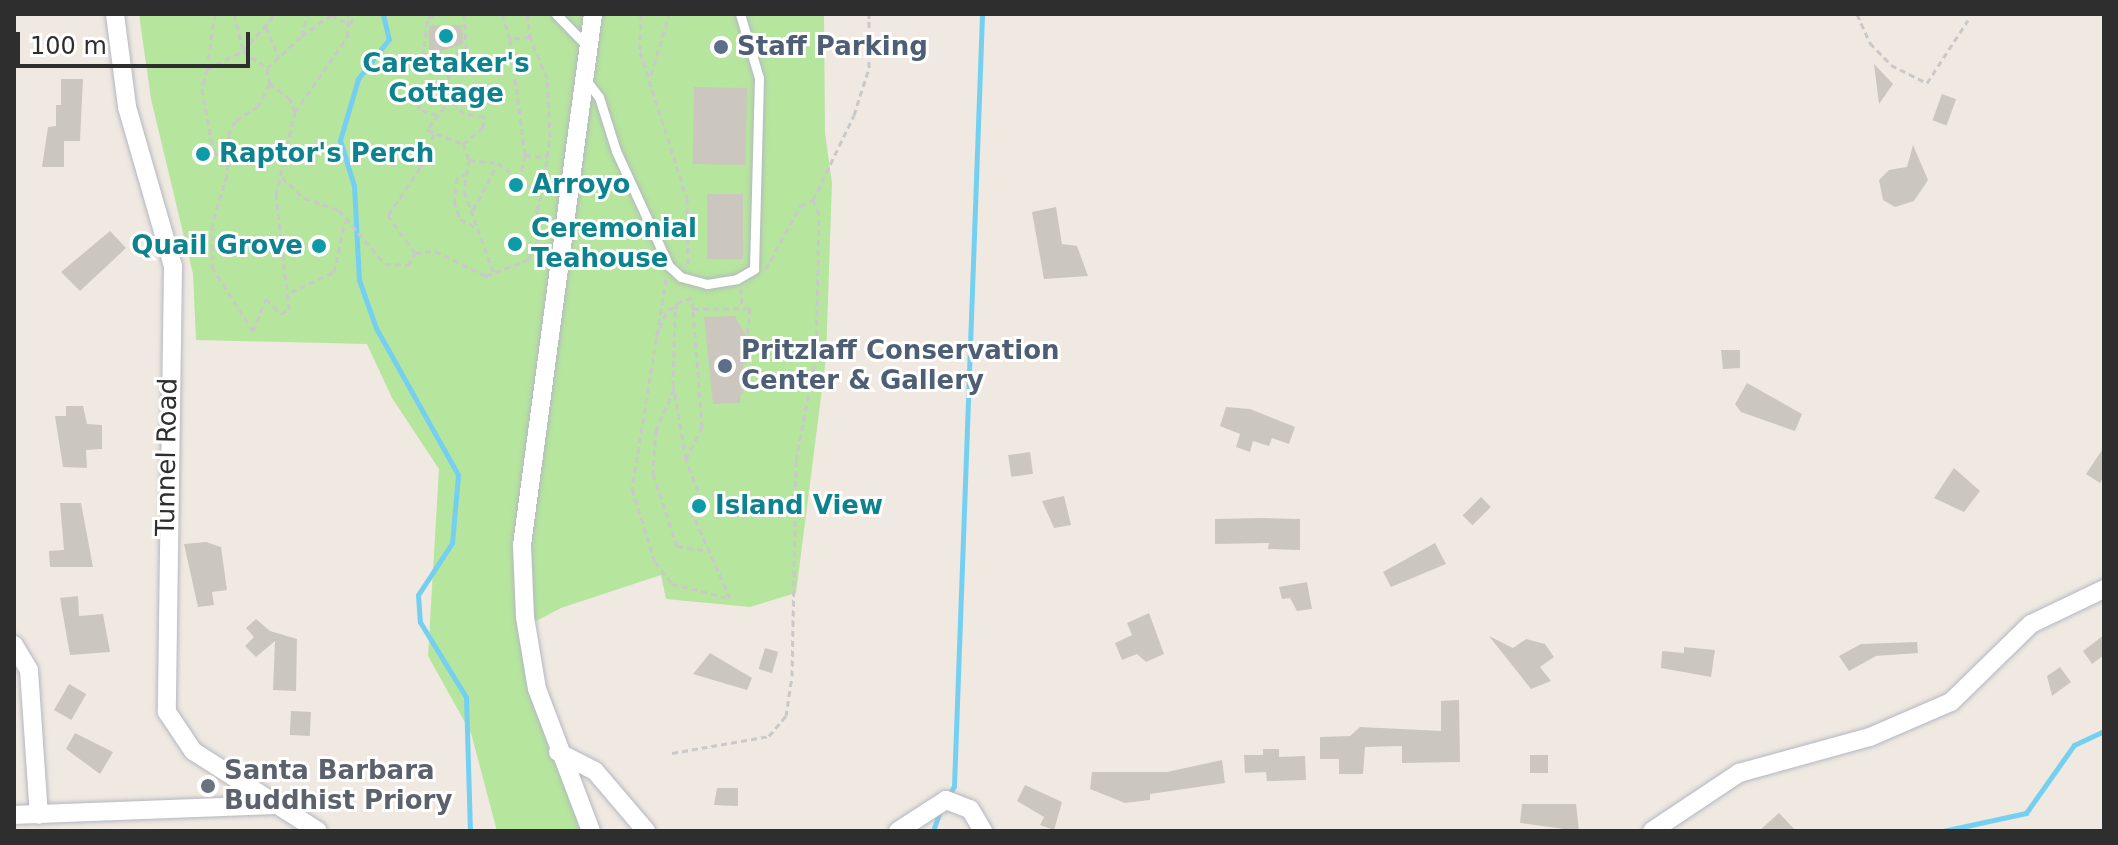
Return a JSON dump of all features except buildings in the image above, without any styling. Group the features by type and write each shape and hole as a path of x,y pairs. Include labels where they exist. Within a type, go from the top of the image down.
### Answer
{"street":[{"name":"Tunnel Road","path":"115,14 127,107 173,266 167,712 193,751 318,831"},
{"path":"591,831 558,752 529,650 522,545 593,14"},
{"path":"1652,831 1739,773 1870,737 1951,702 2018,634 2104,589"},
{"path":"14,645 29,670 39,815"},
{"path":"558,752 595,771 646,831"},
{"path":"898,831 923,812 959,801 983,831"},
{"path":"14,815 39,815 80,823 273,805"}],"lane":[{"path":"556,14 589,48"},
{"path":"586,80 599,97 616,151 671,268 695,281 741,277 754,269 759,78 740,14"}],"path":[{"path":"215,14 202,89 216,154 228,158"},
{"path":"234,14 243,51 267,68 270,84 258,106 235,121 212,224 212,267 253,331 266,299 281,314 291,292 334,272 345,218"},
{"path":"207,69 243,51 275,14"},
{"path":"302,36 307,14"},
{"path":"348,14 350,24"},
{"path":"291,292 282,272 276,195 295,112 348,36 355,14"},
{"path":"423,56 428,18 440,14"},
{"path":"463,144 483,128 484,116 464,114 451,99 447,60 466,49 464,14"},
{"path":"502,14 510,39 525,155 519,180"},
{"path":"415,253 435,251 486,276 533,254 541,233 540,193 547,157 547,78 530,37 527,14"},
{"path":"641,14 640,52 687,198 685,257 695,281"},
{"path":"650,77 669,14"},
{"path":"754,269 761,273 772,264 800,206 813,200 869,68 869,14"},
{"path":"1857,14 1891,65 1927,83 1968,20"},
{"path":"267,68 331,15 350,24"},
{"path":"266,27 280,57"},
{"path":"510,39 530,37"},
{"path":"432,70 447,70"},
{"path":"437,115 419,109 419,100 425,87 448,83"},
{"path":"270,84 290,99 295,112"},
{"path":"451,99 427,130 463,144"},
{"path":"415,253 388,215 434,134"},
{"path":"463,144 469,160 464,191 494,274"},
{"path":"525,155 547,157"},
{"path":"469,160 498,163 540,193"},
{"path":"473,210 498,163"},
{"path":"467,173 457,178 454,201 460,219 475,227"},
{"path":"282,177 304,198 339,210 385,264 408,265 415,253"},
{"path":"672,753 769,736 786,716 792,676 796,460 816,355 819,214 813,200"},
{"path":"671,268 656,337 632,489 638,519 672,584 730,598 690,508 698,491 686,459 674,389 676,307"},
{"path":"741,277 742,308"},
{"path":"656,337 668,309 692,298 702,427 686,459"},
{"path":"693,309 750,308 741,396"},
{"path":"674,389 656,430 653,474 677,546 708,551"}],"green space":[{"path":"139,14 824,14 825,133 832,183 826,358 796,593 750,607 666,599 661,575 561,608 521,629 591,831 497,831 471,733 428,656 439,469 392,398 367,344 196,340 193,274 151,99"}],"waterway":[{"path":"383,14 389,39 358,79 340,140 354,186 359,280 376,328 458,475 452,543 418,595 420,622 466,697 470,831"},
{"path":"949,795 954,786 982,14"},
{"path":"1943,831 2026,813 2074,745 2104,731"},
{"path":"933,831 940,811"}],"place":[{"name":"Caretaker's Cottage","path":"446,36"},
{"name":"Staff Parking","path":"721,47"},
{"name":"Raptor's Perch","path":"203,154"},
{"name":"Arroyo","path":"516,185"},
{"name":"Ceremonial Teahouse","path":"515,244"},
{"name":"Quail Grove","path":"319,246"},
{"name":"Pritzlaff Conservation Center & Gallery","path":"725,366"},
{"name":"Island View","path":"699,506"},
{"name":"Santa Barbara Buddhist Priory","path":"208,786"}]}
